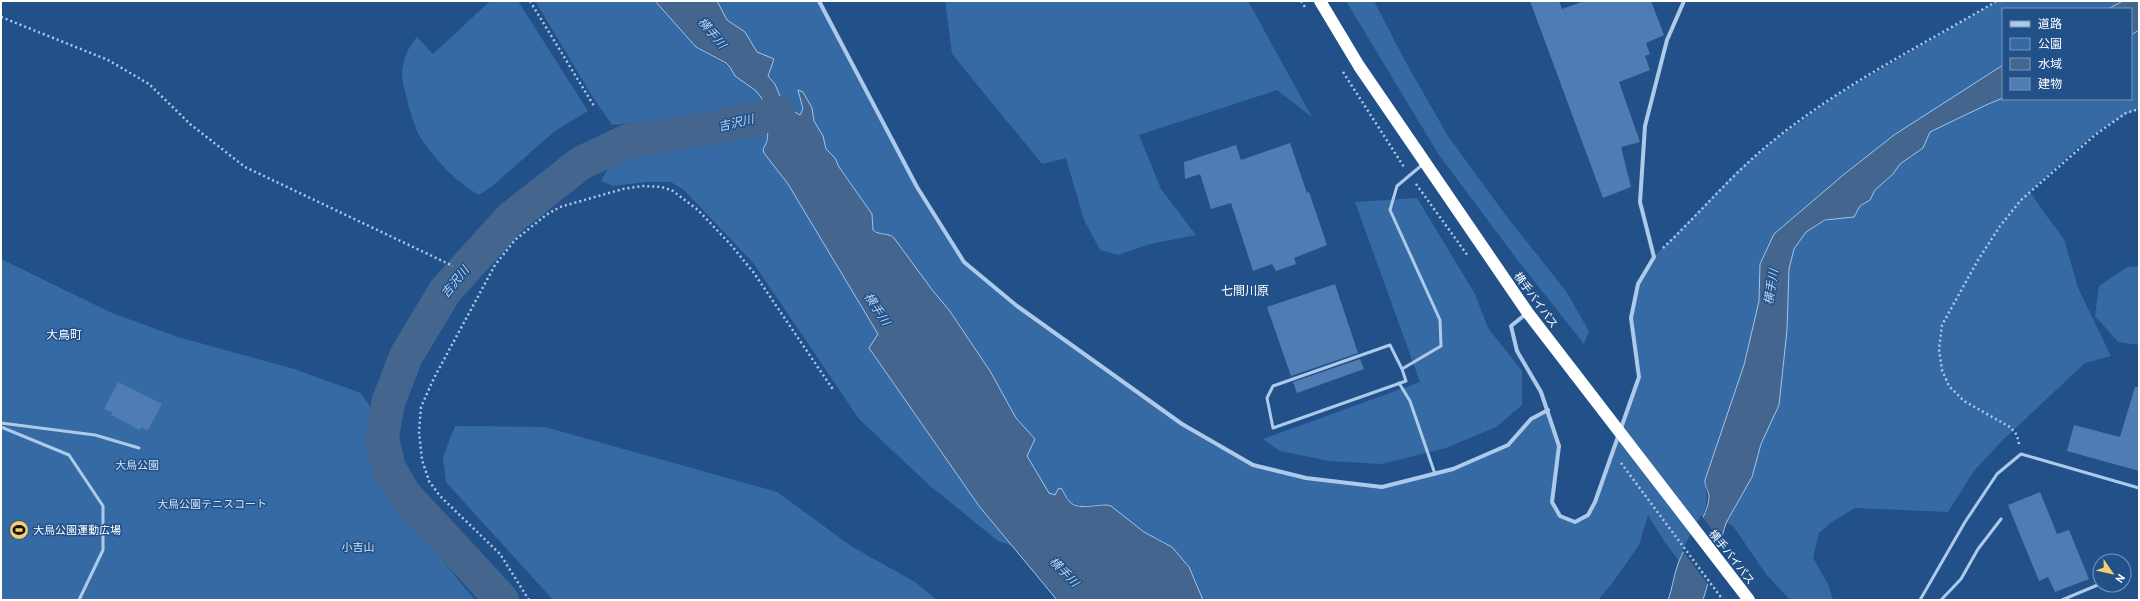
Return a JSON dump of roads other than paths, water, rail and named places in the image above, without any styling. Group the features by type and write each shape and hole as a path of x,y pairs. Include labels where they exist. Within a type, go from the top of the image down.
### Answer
{"highway":[{"name":"横手バイパス","path":"1320,1 1360,66 1528,313 1749,600"}],"street":[{"path":"819,1 917,187 964,262 1017,306 1182,424 1253,465 1306,478 1382,487 1453,469 1508,445 1531,419 1548,410"},
{"path":"1528,313 1511,326 1517,351 1541,392 1559,446 1552,502 1560,516 1575,522 1588,515 1595,502 1639,377 1632,318 1638,284 1654,257 1640,202 1645,126 1667,40 1684,1"}],"lane":[{"path":"1402,369 1441,346 1440,320 1390,210 1397,186 1425,162"},
{"path":"1390,345 1402,369 1406,381 1273,428 1267,398 1273,386 1390,345"},
{"path":"1400,383 1410,401 1435,474"},
{"path":"1,423 95,435 138,448"},
{"path":"1,427 69,455 103,506 103,550 79,600"},
{"path":"1920,600 1965,522 1997,474 2021,454 2139,488"},
{"path":"1941,600 1961,579 1978,549 2001,519"},
{"path":"2062,600 2092,587"}],"water":[{"name":"横手川","path":"655,1 717,1 727,20 745,32 757,52 774,59 768,76 775,84 784,106 800,115 803,109 798,90 803,92 812,108 814,121 823,136 826,149 835,158 839,167 872,214 873,230 894,238 949,310 990,371 1016,418 1035,439 1027,456 1049,493 1055,495 1058,489 1061,488 1070,502 1074,505 1085,507 1101,505 1111,506 1144,532 1172,547 1189,567 1203,600 1057,600 979,506 869,348 878,334 788,184 764,153 763,149 767,141 768,132 766,125 760,123 760,115 765,111 761,97 755,90 735,76 726,63 696,47"},
{"path":"2123,1 2139,1 2139,30 2132,34 2132,8 2110,8"},
{"name":"横手川","path":"2002,66 2002,98 1930,132 1923,148 1900,164 1893,174 1875,190 1870,200 1860,206 1854,217 1825,220 1806,232 1794,249 1789,269 1787,330 1779,405 1761,444 1752,477 1726,523 1703,600 1668,600 1680,559 1708,505 1709,495 1705,480 1744,365 1759,301 1760,264 1774,234 1842,176 1894,135"}],"waterway":[{"name":"吉沢川","path":"502,600 404,494 389,468 382,438 388,403 406,356 445,291 511,218 581,163 628,141 719,127 778,113"}],"place":[{"name":"大鳥公園運動広場","path":"19,530"}],"district":[{"name":"七間川原","path":"1245,291"},
{"name":"大鳥町","path":"64,335"}],"park label":[{"name":"大鳥公園","path":"137,465"},
{"name":"大鳥公園テニスコート","path":"212,504"},
{"name":"小吉山","path":"358,547"}]}
